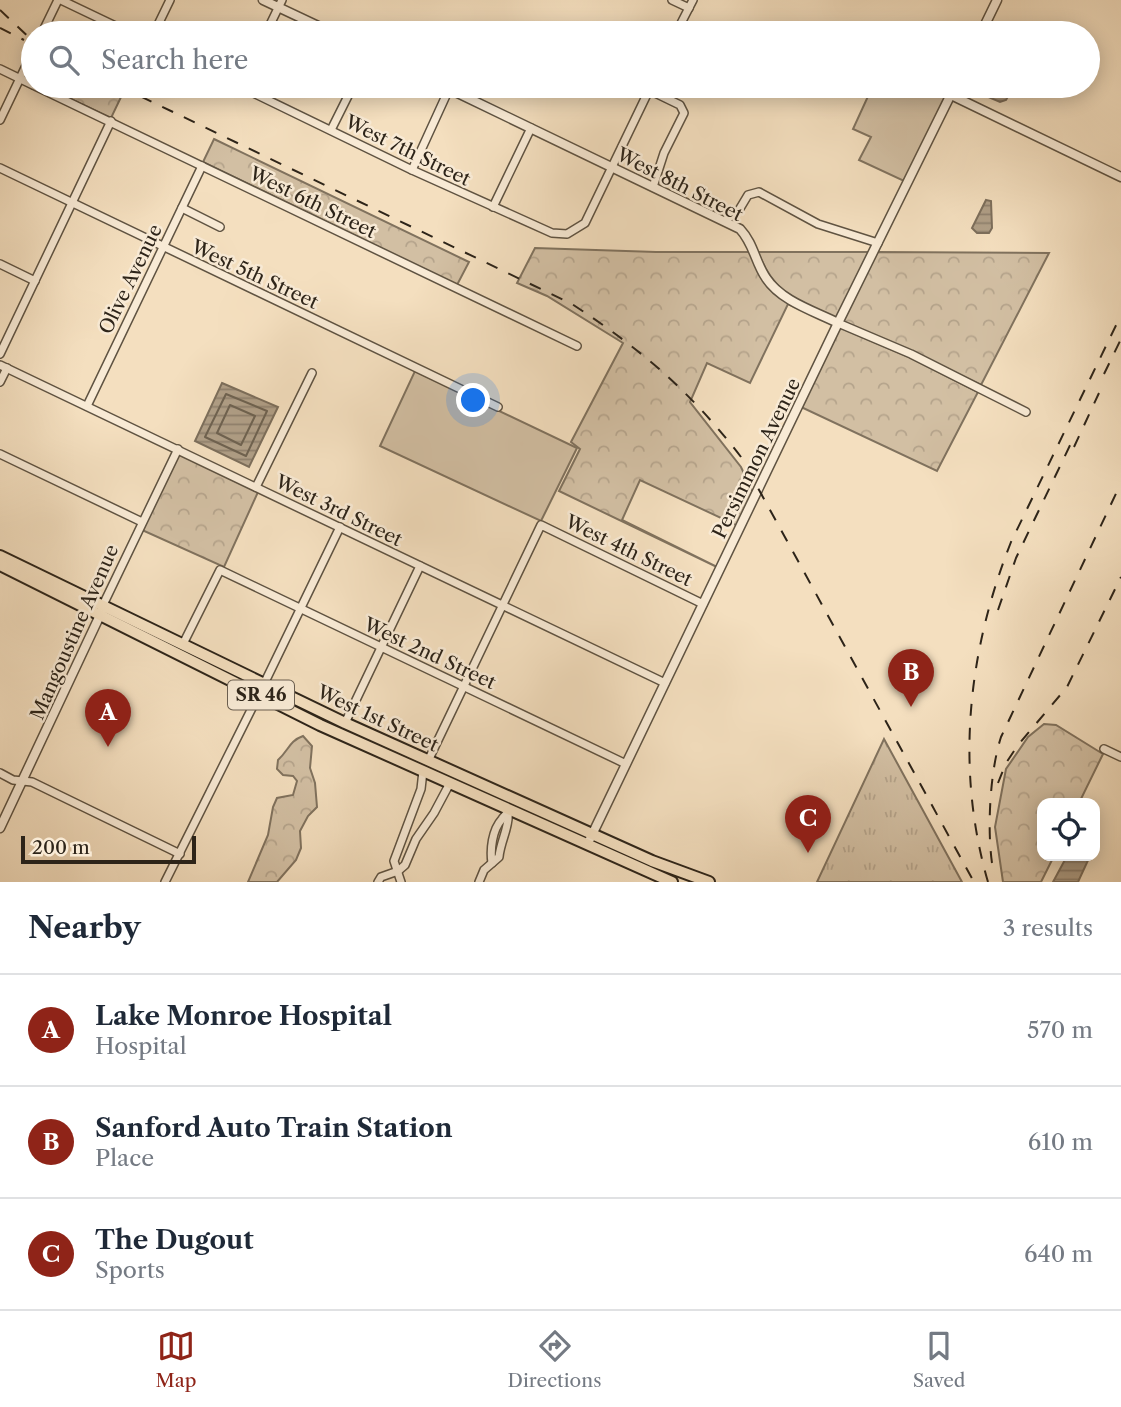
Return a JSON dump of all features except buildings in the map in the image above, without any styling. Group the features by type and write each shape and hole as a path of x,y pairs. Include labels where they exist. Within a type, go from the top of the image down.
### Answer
{"main road":[{"name":"West 1st Street","path":"0,556 232,681 304,704 425,766 589,840 669,881"},
{"name":"West 1st Street","path":"0,565 183,644 396,759 405,758 425,766 450,783 509,812 709,882"}],"street":[{"path":"48,21 59,0 104,21"},
{"path":"160,21 170,0"},
{"path":"263,0 280,4 311,21"},
{"path":"672,0 691,4 682,21"},
{"path":"987,21 997,0"},
{"path":"272,21 280,4"},
{"name":"West 6th Street","path":"0,69 20,78"},
{"path":"0,120 20,78"},
{"name":"West 6th Street","path":"62,98 576,346"},
{"name":"West 7th Street","path":"265,98 412,170 552,233 567,234 585,223 612,167"},
{"path":"331,130 347,98"},
{"path":"412,170 441,98"},
{"name":"West 8th Street","path":"469,98 740,229 752,245 762,271 786,298 911,354 1026,412"},
{"path":"612,167 645,98"},
{"path":"653,187 664,153 684,113 684,109 666,98"},
{"name":"Persimmon Avenue","path":"589,840 950,98"},
{"path":"957,98 1121,177"},
{"path":"0,354 111,121"},
{"path":"493,207 531,128"},
{"name":"Olive Avenue","path":"87,406 202,166"},
{"name":"West 5th Street","path":"0,168 498,407"},
{"path":"725,221 739,209 748,195 759,192 818,224 878,243"},
{"path":"182,208 220,227"},
{"path":"0,264 35,281"},
{"path":"0,382 3,366"},
{"name":"West 3rd Street","path":"3,366 665,684"},
{"path":"256,487 312,373"},
{"name":"Mangoustine Avenue","path":"0,828 178,449"},
{"path":"0,454 142,522"},
{"name":"West 4th Street","path":"502,605 541,526 703,604"},
{"path":"165,882 340,527"},
{"path":"345,723 421,566"},
{"name":"West 2nd Street","path":"183,644 220,570 626,764"},
{"path":"401,882 394,861 421,789 425,766 502,605"},
{"path":"1104,749 1121,757"},
{"path":"0,774 22,782 32,782 180,854"},
{"path":"378,882 381,877 405,866 416,839 450,783"},
{"path":"479,882 484,870 492,863 494,835 501,819 509,812"}],"green space":[{"path":"68,98 121,98 111,118"},
{"path":"867,98 946,98 904,181 859,160 871,137 853,129"},
{"path":"214,139 469,262 457,285 203,162"},
{"path":"535,248 752,252 764,281 824,320 788,304 750,383 707,363 690,402 741,467 753,493 738,526 640,480 622,520 717,567 559,491 580,449 571,442 623,343 547,296 517,283"},
{"path":"758,252 870,252 836,318 799,300 780,287"},
{"path":"876,252 1049,253 981,385 842,321"},
{"path":"839,327 909,357 978,392 937,471 801,407"},
{"path":"415,371 577,448 541,521 380,446"},
{"path":"179,454 258,492 224,567 142,530"},
{"path":"1044,724 1056,725 1103,754 1081,798 1037,798 1037,861 1052,861 1041,882 1003,882 995,827 1006,769 1028,737"},
{"path":"303,736 312,746 310,768 315,783 317,807 308,816 300,831 301,848 296,860 277,882 248,882 268,835 277,798 293,795 297,781 293,776 283,775 277,769 278,760 292,743"},
{"path":"884,739 962,882 817,882"}],"water":[{"path":"991,98 1007,98 1000,102"},
{"path":"986,200 991,201 992,228 989,233 977,233 972,228"},
{"path":"222,383 278,407 249,467 195,441"},
{"path":"1064,861 1088,861 1078,882 1053,882"}],"railway":[{"path":"0,10 21,30"},
{"path":"0,28 21,38"},
{"path":"144,98 572,304 621,338 664,373 703,412 741,457 974,882"},
{"path":"988,882 978,839 969,753 976,667 985,625 1011,542 1121,315"},
{"path":"1104,374 1121,339"},
{"path":"1074,447 1099,393"},
{"path":"998,610 1016,558 1074,437"},
{"path":"992,863 990,800 1001,737 1121,483"},
{"path":"998,783 1006,763 1018,745 1067,687 1121,577"}],"place":[{"name":"Sanford Auto Train Station","path":"911,707"},
{"name":"Lake Monroe Hospital","path":"108,747"},
{"name":"The Dugout","path":"808,853"}]}
